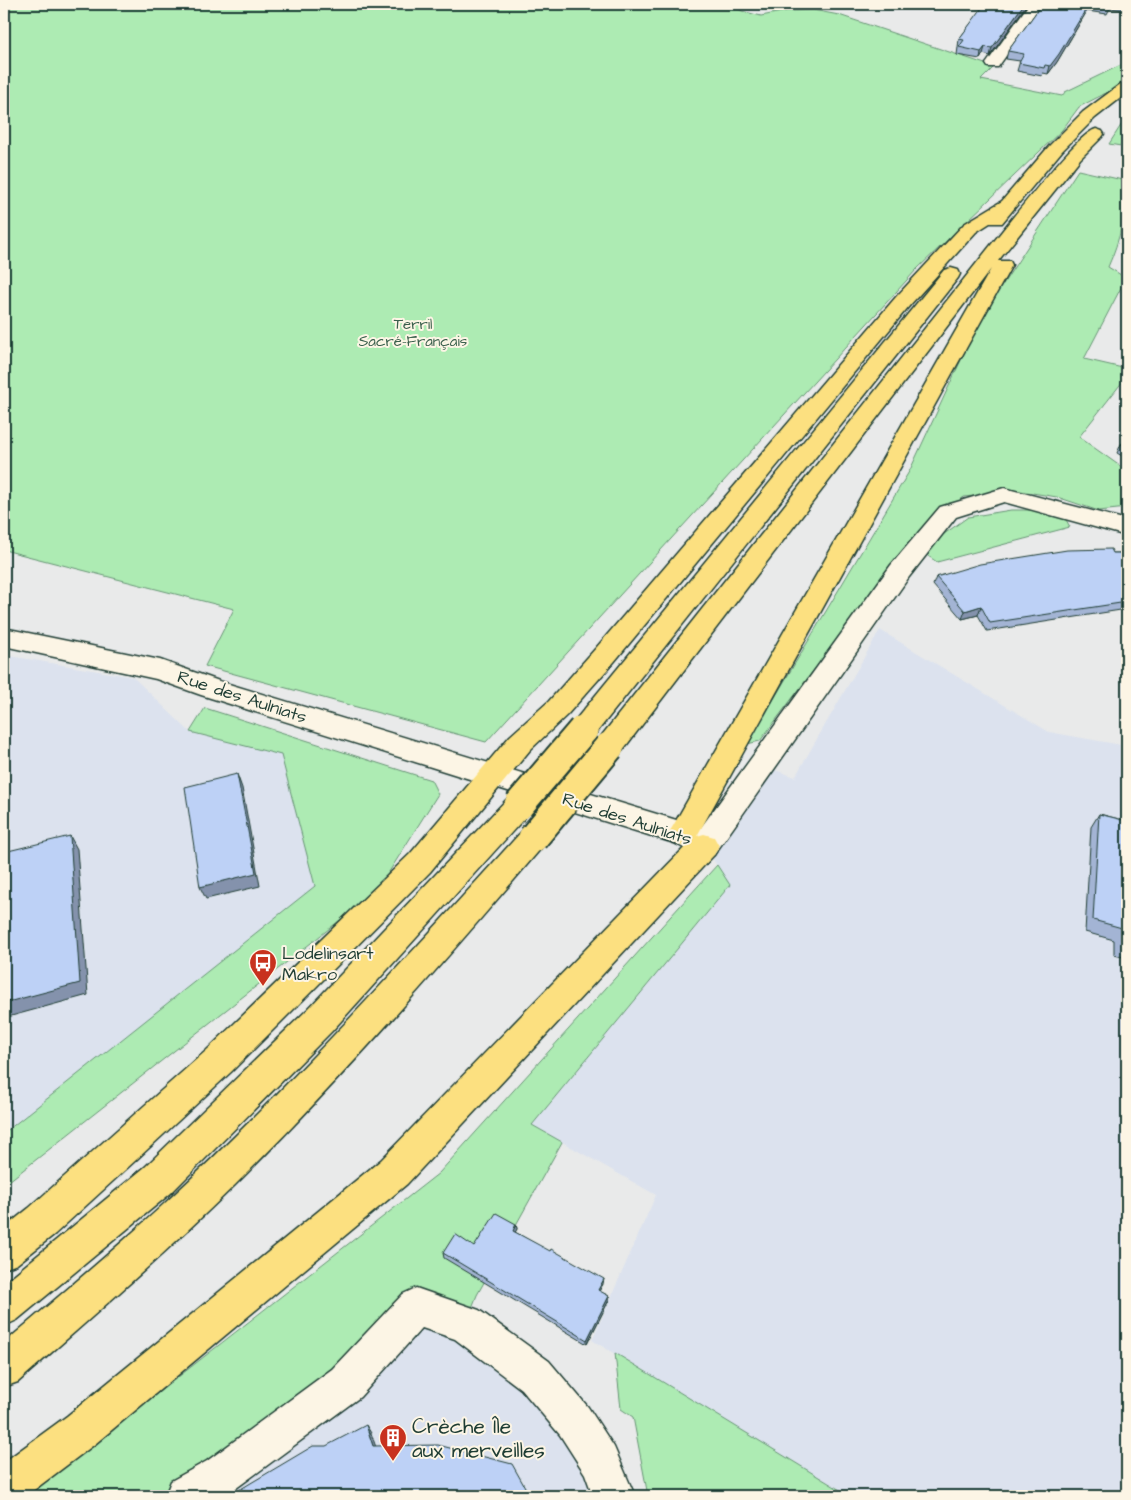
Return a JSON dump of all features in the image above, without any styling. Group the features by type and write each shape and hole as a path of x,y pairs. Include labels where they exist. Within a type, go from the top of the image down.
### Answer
{"highway":[{"path":"4,1368 107,1280 178,1215 289,1106 421,966 533,838 609,747 1014,212 1056,148 1089,115 1127,86"},
{"path":"4,1307 158,1180 320,1020 519,805 1014,212 1119,112"},
{"path":"4,1251 42,1221 124,1148 253,1028 420,863 520,743 558,708 612,647 903,301 970,228 1014,212"},
{"path":"4,1487 81,1430 394,1172 694,840 1006,259 1014,212"}],"street":[{"path":"993,64 1036,4"},
{"name":"Rue des Aulniats","path":"4,636 160,670 210,688 694,840 900,571 948,512 1004,495 1127,527"},
{"path":"186,1496 221,1475 346,1383 416,1307 466,1323 535,1375 574,1421 600,1461 614,1496"}],"shaded area":[{"path":"880,630 1049,732 1127,746 1127,1496 850,1496 592,1340 656,1195 532,1125 730,885 704,846 761,765 795,777"},
{"path":"4,655 133,677 190,732 281,755 315,886 4,1146"},
{"path":"438,1290 574,1421 596,1496 167,1496"}],"green space":[{"name":"Terril Sacré-Français","path":"4,4 728,4 742,11 761,16 787,11 813,10 839,15 994,67 981,80 1062,96 1065,92 1127,62 1127,82 1079,107 1062,130 917,269 486,742 205,666 234,609 4,550"},
{"path":"1127,116 1127,147 1109,144"},
{"path":"1078,170 1127,181 1122,225 1108,267 1126,278 1084,359 1127,369 1127,376 1079,437 1127,471 1127,508 1099,511 1057,497 1020,491 964,497 916,535 760,741 747,744 910,470 980,319"},
{"path":"1011,510 1048,510 1064,516 1070,527 937,562 928,556 930,544 968,517"},
{"path":"205,708 431,780 438,794 377,891 4,1185 4,1133 315,886 281,755 190,732"},
{"path":"717,865 730,885 532,1125 562,1142 477,1295 466,1323 416,1307 322,1400 177,1496 26,1496 439,1173"},
{"path":"615,1353 850,1496 648,1496 633,1417 621,1409"}],"building":[{"path":"985,4 1024,4 992,48 985,47 981,52 959,47 964,40 959,39"},
{"path":"1042,4 1089,4 1059,54 1050,66 1045,65 1044,68 1019,63 1024,54 1008,51"},
{"path":"1090,4 1111,4 1109,7"},
{"path":"1127,440 1127,448 1121,444"},
{"path":"1111,549 1113,553 1127,553 1127,602 990,623 981,606 965,611 936,577 980,564 1067,550"},
{"path":"237,774 256,873 200,887 185,787"},
{"path":"1099,814 1127,821 1127,945 1122,943 1122,928 1093,920"},
{"path":"70,836 80,983 4,1003 4,852"},
{"path":"496,1213 516,1224 513,1231 550,1251 551,1249 604,1279 598,1290 609,1296 587,1340 443,1253 455,1234 474,1247"},
{"name":"Crèche Île aux merveilles","path":"366,1425 373,1446 438,1445 512,1464 530,1496 229,1496 313,1446 326,1446"}],"place":[{"name":"Lodelinsart Makro","path":"263,987"},
{"name":"Crèche Île aux merveilles","path":"393,1462"}]}
